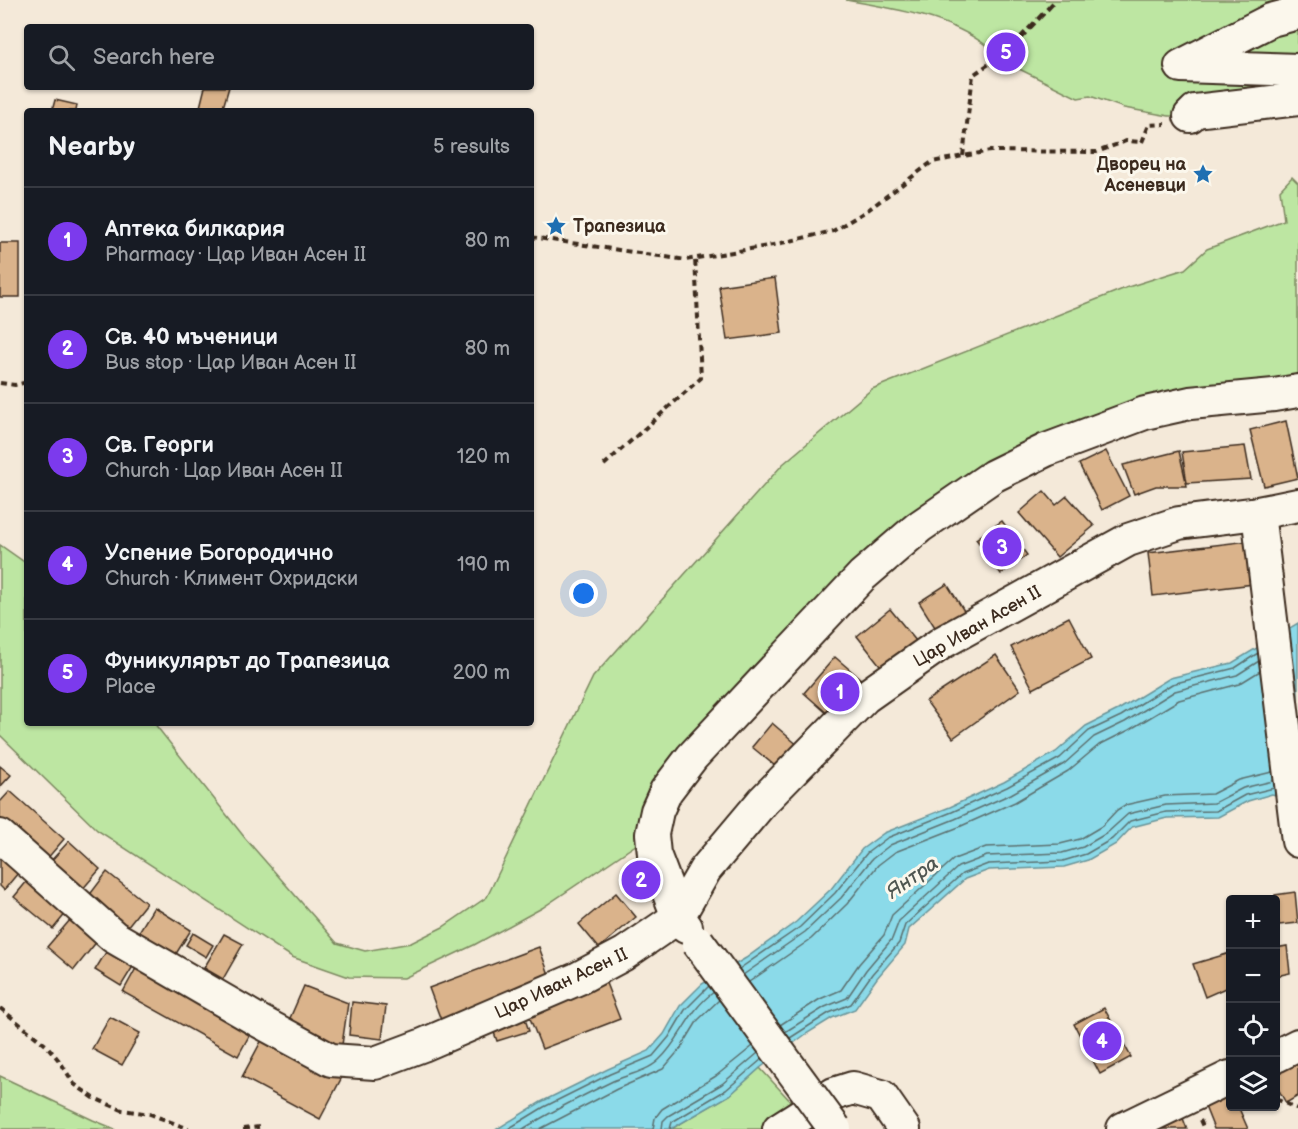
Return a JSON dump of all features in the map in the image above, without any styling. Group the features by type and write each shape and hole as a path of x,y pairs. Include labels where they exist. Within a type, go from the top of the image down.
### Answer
{"street":[{"path":"1298,13 1271,20 1181,66 1298,70"},
{"path":"1190,116 1195,111 1298,99"},
{"path":"835,1129 678,917 654,854 652,834 657,810 666,791 692,757 862,576 919,527 993,476 1046,450 1145,413 1178,405 1298,391"},
{"name":"Цар Иван Асен II","path":"0,836 114,936 259,1021 331,1060 375,1062 423,1045 576,980 624,954 678,917 705,870 770,793 865,697 943,642 1128,540 1179,523 1258,513 1298,505"},
{"path":"1258,513 1298,841"},
{"path":"1280,1054 1298,1045"},
{"path":"1133,1127 1226,1079"},
{"path":"779,1129 834,1094 853,1088 881,1096 904,1129"}],"path":[{"path":"963,156 973,75 1002,56"},
{"path":"534,237 686,260 773,245 833,231 868,210 932,162 990,151 1097,152 1126,141 1142,142 1149,125 1185,122 1190,116"},
{"path":"604,465 701,378 695,258"},
{"path":"0,383 15,385 24,383"},
{"path":"0,1008 47,1046 74,1084 94,1098 122,1110 150,1114 189,1129"},
{"path":"1280,1101 1298,1109"},
{"path":"243,1129 259,1127"}],"green space":[{"path":"846,0 1298,0 1298,105 1198,116 1169,116 1124,108 1090,96 1078,98 1011,65 1019,58 1002,40 994,47 988,47 973,37 939,21 902,10"},
{"path":"1292,177 1298,183 1298,391 1190,403 993,476 765,680 652,834 542,908 474,945 404,978 349,977 292,957 97,830 0,735 0,545 24,562 24,726 156,726 245,838 337,943 365,951 411,943 443,927 487,897 593,677 783,464 872,389 1128,287 1185,269 1207,249 1284,220 1280,190"},
{"path":"760,1068 816,1129 671,1129 730,1095"},
{"path":"0,1076 93,1120 115,1129 0,1129"}],"water":[{"name":"Янтра","path":"1298,623 1298,796 1287,798 1272,794 1248,801 1218,817 1167,818 1132,827 1116,844 1088,860 1064,867 989,870 965,879 909,929 905,945 855,1009 832,1018 806,1034 760,1068 730,1095 671,1129 497,1129 541,1102 649,1051 664,1034 680,1006 702,984 746,958 796,922 831,889 862,849 884,833 950,807 1004,782 1056,752 1086,726 1118,710 1170,678 1232,663"}],"building":[{"path":"1002,39 1019,58 1011,65 994,47"},
{"path":"204,90 228,90 223,108 200,108"},
{"path":"55,100 77,105 76,108 53,108"},
{"path":"0,243 20,243 20,297 0,297"},
{"path":"775,278 782,333 727,340 719,286"},
{"path":"1286,421 1298,478 1264,486 1250,430"},
{"path":"1245,446 1251,479 1187,483 1182,452"},
{"path":"1106,451 1129,496 1102,510 1079,464"},
{"path":"1179,451 1187,486 1156,486 1134,494 1123,465"},
{"path":"1044,491 1056,505 1067,496 1094,526 1057,557 1019,513"},
{"path":"1002,521 1027,555 1001,574 976,539"},
{"path":"1257,540 1262,583 1153,596 1148,553"},
{"path":"947,584 966,614 938,632 919,602"},
{"path":"890,609 921,647 887,674 857,636"},
{"path":"1069,617 1091,659 1033,689 1011,647"},
{"path":"996,655 1020,690 953,738 926,701"},
{"path":"835,657 862,680 830,716 804,693"},
{"path":"772,723 800,747 780,770 752,747"},
{"path":"0,766 11,775 0,787"},
{"path":"10,791 64,839 46,860 0,818 0,802"},
{"path":"69,841 100,869 81,891 50,862"},
{"path":"0,847 23,867 4,890 0,886"},
{"path":"107,872 146,903 127,927 88,897"},
{"path":"32,875 71,907 53,929 14,897"},
{"path":"1295,892 1298,923 1280,925 1280,895 1275,895"},
{"path":"616,893 636,917 599,948 579,924"},
{"path":"154,907 191,930 174,957 137,935"},
{"path":"76,913 102,935 74,970 47,947"},
{"path":"193,933 213,945 206,957 186,945"},
{"path":"224,934 243,944 223,979 204,968"},
{"path":"111,944 137,960 121,986 95,970"},
{"path":"1287,946 1290,973 1280,975 1280,949"},
{"path":"539,947 551,980 441,1020 429,988"},
{"path":"1226,954 1226,988 1205,997 1193,964"},
{"path":"140,961 255,1025 238,1056 123,992"},
{"path":"604,978 620,1019 542,1049 526,1008"},
{"path":"304,986 348,1003 342,1045 325,1043 287,1025"},
{"path":"352,1002 386,1006 382,1039 349,1035"},
{"path":"1104,1008 1131,1057 1100,1074 1074,1024"},
{"path":"522,1010 529,1031 497,1041 490,1021"},
{"path":"110,1017 140,1033 122,1065 92,1049"},
{"path":"264,1036 342,1077 320,1119 242,1077"},
{"path":"1298,1057 1298,1096 1286,1103 1280,1092 1280,1068"},
{"path":"1226,1090 1226,1111 1240,1111 1248,1129 1214,1129 1202,1099"},
{"path":"1181,1113 1187,1129 1141,1129"}],"railway":[{"path":"1010,49 1056,0"}],"place":[{"name":"Фуникулярът до Трапезица","path":"1006,52"},
{"name":"Дворец на Асеневци","path":"1203,174"},
{"name":"Трапезица","path":"556,226"},
{"name":"Св. Георги","path":"1002,547"},
{"name":"Аптека билкария","path":"840,692"},
{"name":"Св. 40 мъченици","path":"641,880"},
{"name":"Успение Богородично","path":"1102,1041"}]}
